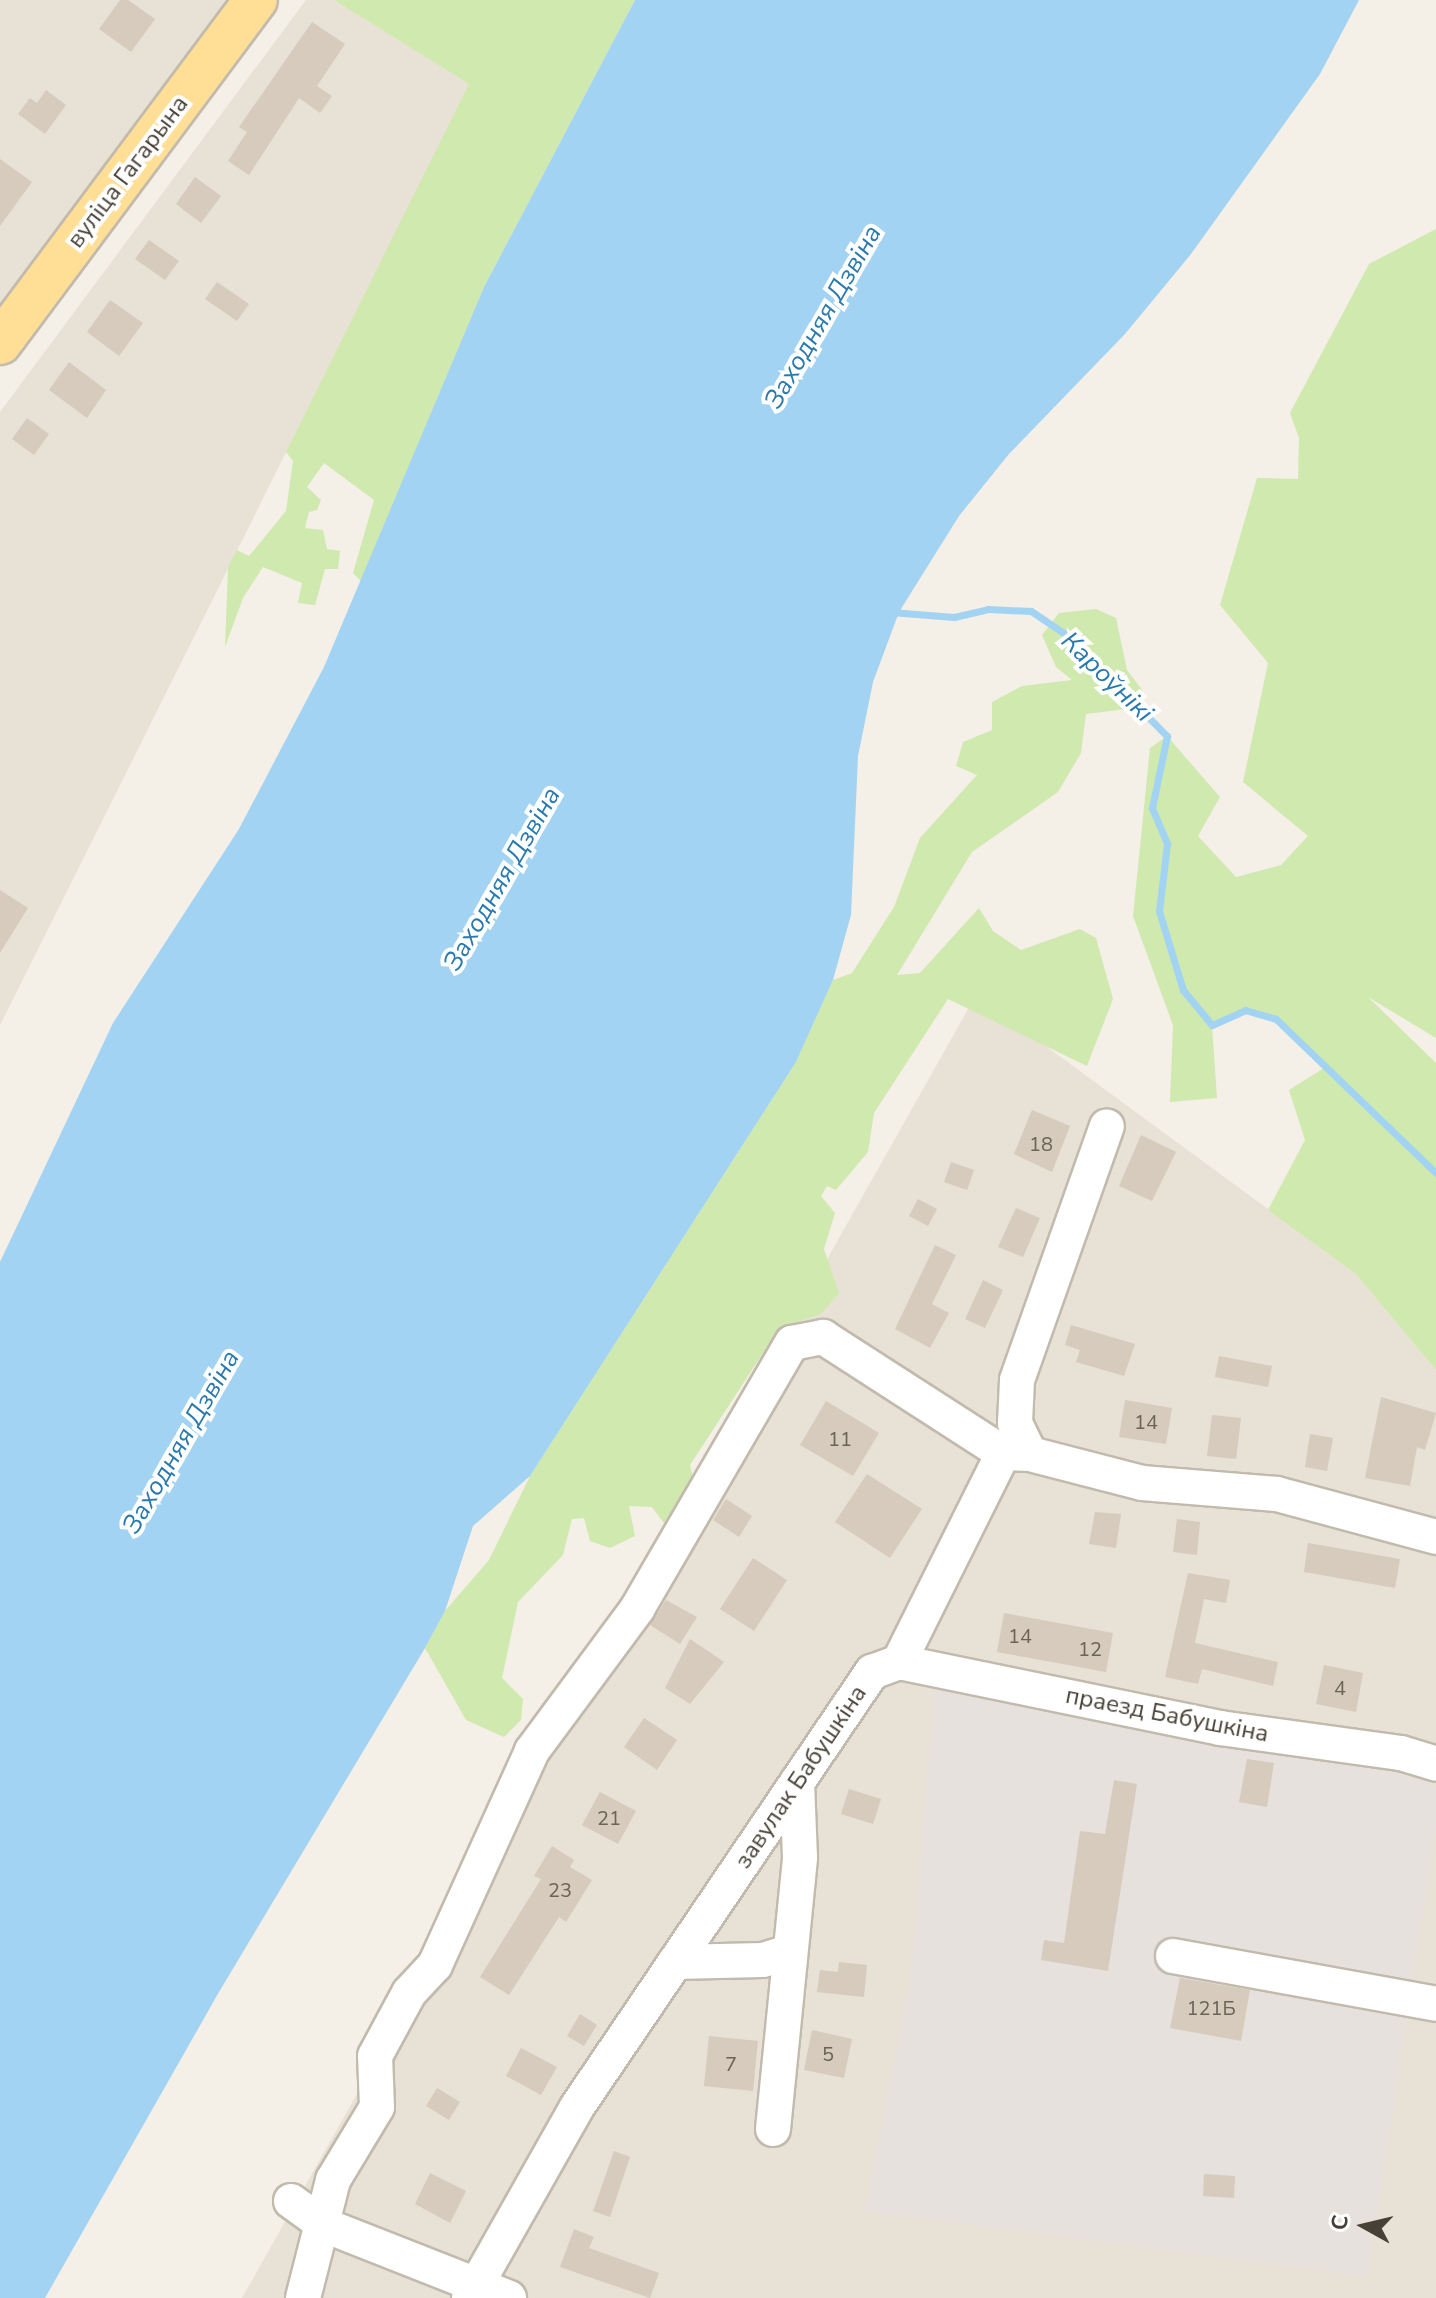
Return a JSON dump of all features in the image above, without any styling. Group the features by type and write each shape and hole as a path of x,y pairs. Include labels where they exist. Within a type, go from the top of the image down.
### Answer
{"main road":[{"name":"вуліца Гагарына","path":"0,343 256,0"}],"street":[{"path":"899,1662 1016,1453 1017,1380 1107,1126"},
{"path":"303,2298 333,2180 377,2107 375,2056 409,1993 435,1965 532,1751 637,1609 792,1343 823,1337 1016,1453 1142,1483 1277,1494 1436,1537"},
{"name":"праезд Бабушкіна","path":"899,1662 1220,1728 1401,1753 1436,1764"},
{"name":"завулак Бабушкіна","path":"473,2292 577,2107 675,1962 872,1672 899,1662"},
{"path":"773,2129 800,1857 797,1782"},
{"path":"675,1962 763,1960 790,1952"},
{"path":"1173,1956 1436,2004"},
{"path":"291,2201 324,2225 473,2292 509,2298"}],"shaded area":[{"path":"0,0 239,0 0,312"},
{"path":"306,0 334,0 470,84 0,1025 0,412"},
{"path":"976,995 1355,1273 1436,1370 1436,2298 242,2298"},
{"path":"935,1681 1412,1770 1436,1789 1436,1827 1368,2277 865,2211 911,1971"}],"green space":[{"path":"334,0 635,0 484,287 361,581 353,573 374,500 324,463 307,487 321,500 317,510 309,512 305,528 323,530 327,549 340,551 338,569 325,569 315,605 298,603 302,583 263,567 243,598 225,647 228,567 237,550 249,556 286,511 293,461 286,452 469,84"},
{"path":"1436,229 1436,1038 1368,997 1436,1063 1436,1370 1355,1273 1268,1210 1305,1140 1289,1090 1324,1068 1276,1019 1244,1010 1212,1026 1217,1098 1170,1102 1173,1025 1133,916 1150,748 1167,736 1220,797 1198,836 1236,877 1281,865 1308,836 1243,782 1268,663 1220,605 1257,478 1298,479 1299,438 1290,413 1369,264"},
{"path":"1096,609 1116,618 1127,670 1143,691 1126,709 1086,714 1081,753 1058,792 972,852 897,975 920,973 979,908 993,931 1021,950 1080,929 1096,938 1113,999 1087,1066 948,999 874,1113 868,1152 836,1190 827,1186 821,1196 835,1213 824,1249 839,1293 822,1313 778,1330 690,1465 696,1489 676,1523 663,1522 652,1507 629,1506 635,1536 610,1548 590,1541 584,1518 572,1519 563,1555 518,1602 502,1678 523,1699 521,1720 504,1737 466,1720 425,1648 445,1611 489,1560 530,1476 796,1062 833,980 852,973 894,907 920,838 977,775 956,766 963,742 992,730 992,702 1022,686 1072,680 1056,667 1042,635 1059,613"}],"water":[{"name":"Заходняя Дзвіна","path":"635,0 1359,0 1320,74 1191,254 1125,334 1009,454 959,516 899,612 873,682 858,756 851,915 833,980 796,1062 530,1476 473,1526 445,1611 425,1648 219,1992 45,2298 0,2298 0,1262 113,1023 239,829 324,667 484,287"}],"building":[{"path":"120,0 128,0 155,19 131,52 99,29"},
{"path":"312,22 345,44 317,86 332,96 320,113 299,98 249,175 228,161 247,132 239,127"},
{"path":"46,90 66,105 45,134 18,114 30,98 37,103"},
{"path":"0,159 32,182 0,226"},
{"path":"195,177 221,196 201,223 176,204"},
{"path":"149,240 179,261 165,280 135,259"},
{"path":"217,282 249,304 237,321 205,299"},
{"path":"110,300 143,323 119,356 87,332"},
{"path":"69,362 106,390 87,418 49,390"},
{"path":"27,418 49,434 34,455 12,439"},
{"path":"0,890 28,908 0,953"},
{"path":"1032,1110 1070,1126 1052,1172 1014,1154"},
{"path":"1141,1135 1176,1152 1152,1201 1119,1186"},
{"path":"951,1162 974,1170 967,1190 944,1182"},
{"path":"918,1199 937,1209 928,1226 909,1216"},
{"path":"1016,1208 1040,1218 1023,1257 998,1247"},
{"path":"935,1245 956,1255 932,1304 949,1313 930,1348 895,1329"},
{"path":"983,1280 1003,1290 985,1328 965,1319"},
{"path":"1071,1325 1135,1344 1124,1376 1076,1362 1080,1350 1065,1345"},
{"path":"1219,1356 1272,1366 1268,1387 1215,1377"},
{"path":"1381,1397 1436,1413 1425,1450 1417,1447 1410,1486 1365,1478"},
{"path":"1125,1400 1172,1408 1166,1444 1119,1437"},
{"path":"826,1401 879,1433 853,1476 800,1445"},
{"path":"1212,1415 1241,1418 1236,1459 1207,1456"},
{"path":"1310,1434 1333,1438 1327,1471 1305,1467"},
{"path":"867,1474 922,1509 890,1558 835,1522"},
{"path":"726,1499 752,1516 739,1537 713,1520"},
{"path":"1095,1512 1121,1514 1116,1548 1089,1544"},
{"path":"1177,1519 1200,1522 1197,1555 1173,1552"},
{"path":"1308,1543 1400,1559 1395,1588 1304,1572"},
{"path":"753,1558 787,1580 754,1631 720,1609"},
{"path":"1188,1573 1230,1580 1226,1603 1204,1599 1195,1643 1278,1662 1273,1686 1202,1669 1198,1684 1165,1677"},
{"path":"666,1600 697,1617 680,1644 650,1625"},
{"path":"1004,1613 1113,1633 1106,1672 997,1652"},
{"path":"690,1639 724,1662 690,1704 665,1688"},
{"path":"1324,1665 1363,1673 1356,1712 1316,1704"},
{"path":"644,1718 677,1740 657,1770 624,1747"},
{"path":"1247,1759 1274,1763 1267,1807 1239,1802"},
{"path":"1114,1780 1137,1784 1108,1971 1041,1960 1044,1940 1064,1943 1080,1831 1105,1834"},
{"path":"849,1789 881,1799 873,1824 841,1814"},
{"path":"600,1792 636,1811 618,1844 582,1825"},
{"path":"552,1846 574,1860 570,1867 592,1880 566,1922 559,1917 509,1995 480,1977 541,1879 534,1876"},
{"path":"839,1962 867,1965 864,1997 817,1992 820,1970 838,1972"},
{"path":"1180,1978 1250,1990 1241,2041 1170,2028"},
{"path":"580,2014 597,2025 584,2046 567,2036"},
{"path":"812,2030 852,2039 844,2078 804,2070"},
{"path":"709,2036 758,2041 753,2091 704,2086"},
{"path":"521,2048 557,2067 541,2095 506,2076"},
{"path":"437,2088 460,2102 449,2120 426,2106"},
{"path":"614,2151 630,2157 610,2217 593,2211"},
{"path":"430,2173 466,2191 450,2223 415,2204"},
{"path":"1204,2174 1235,2176 1234,2198 1203,2196"},
{"path":"574,2229 594,2237 589,2248 659,2273 650,2298 560,2267"}],"waterway":[{"name":"Кароўнікі","path":"891,612 954,617 988,609 1031,611 1068,636 1167,736 1152,808 1167,844 1159,911 1183,990 1212,1025 1245,1010 1276,1019 1436,1173"}]}
